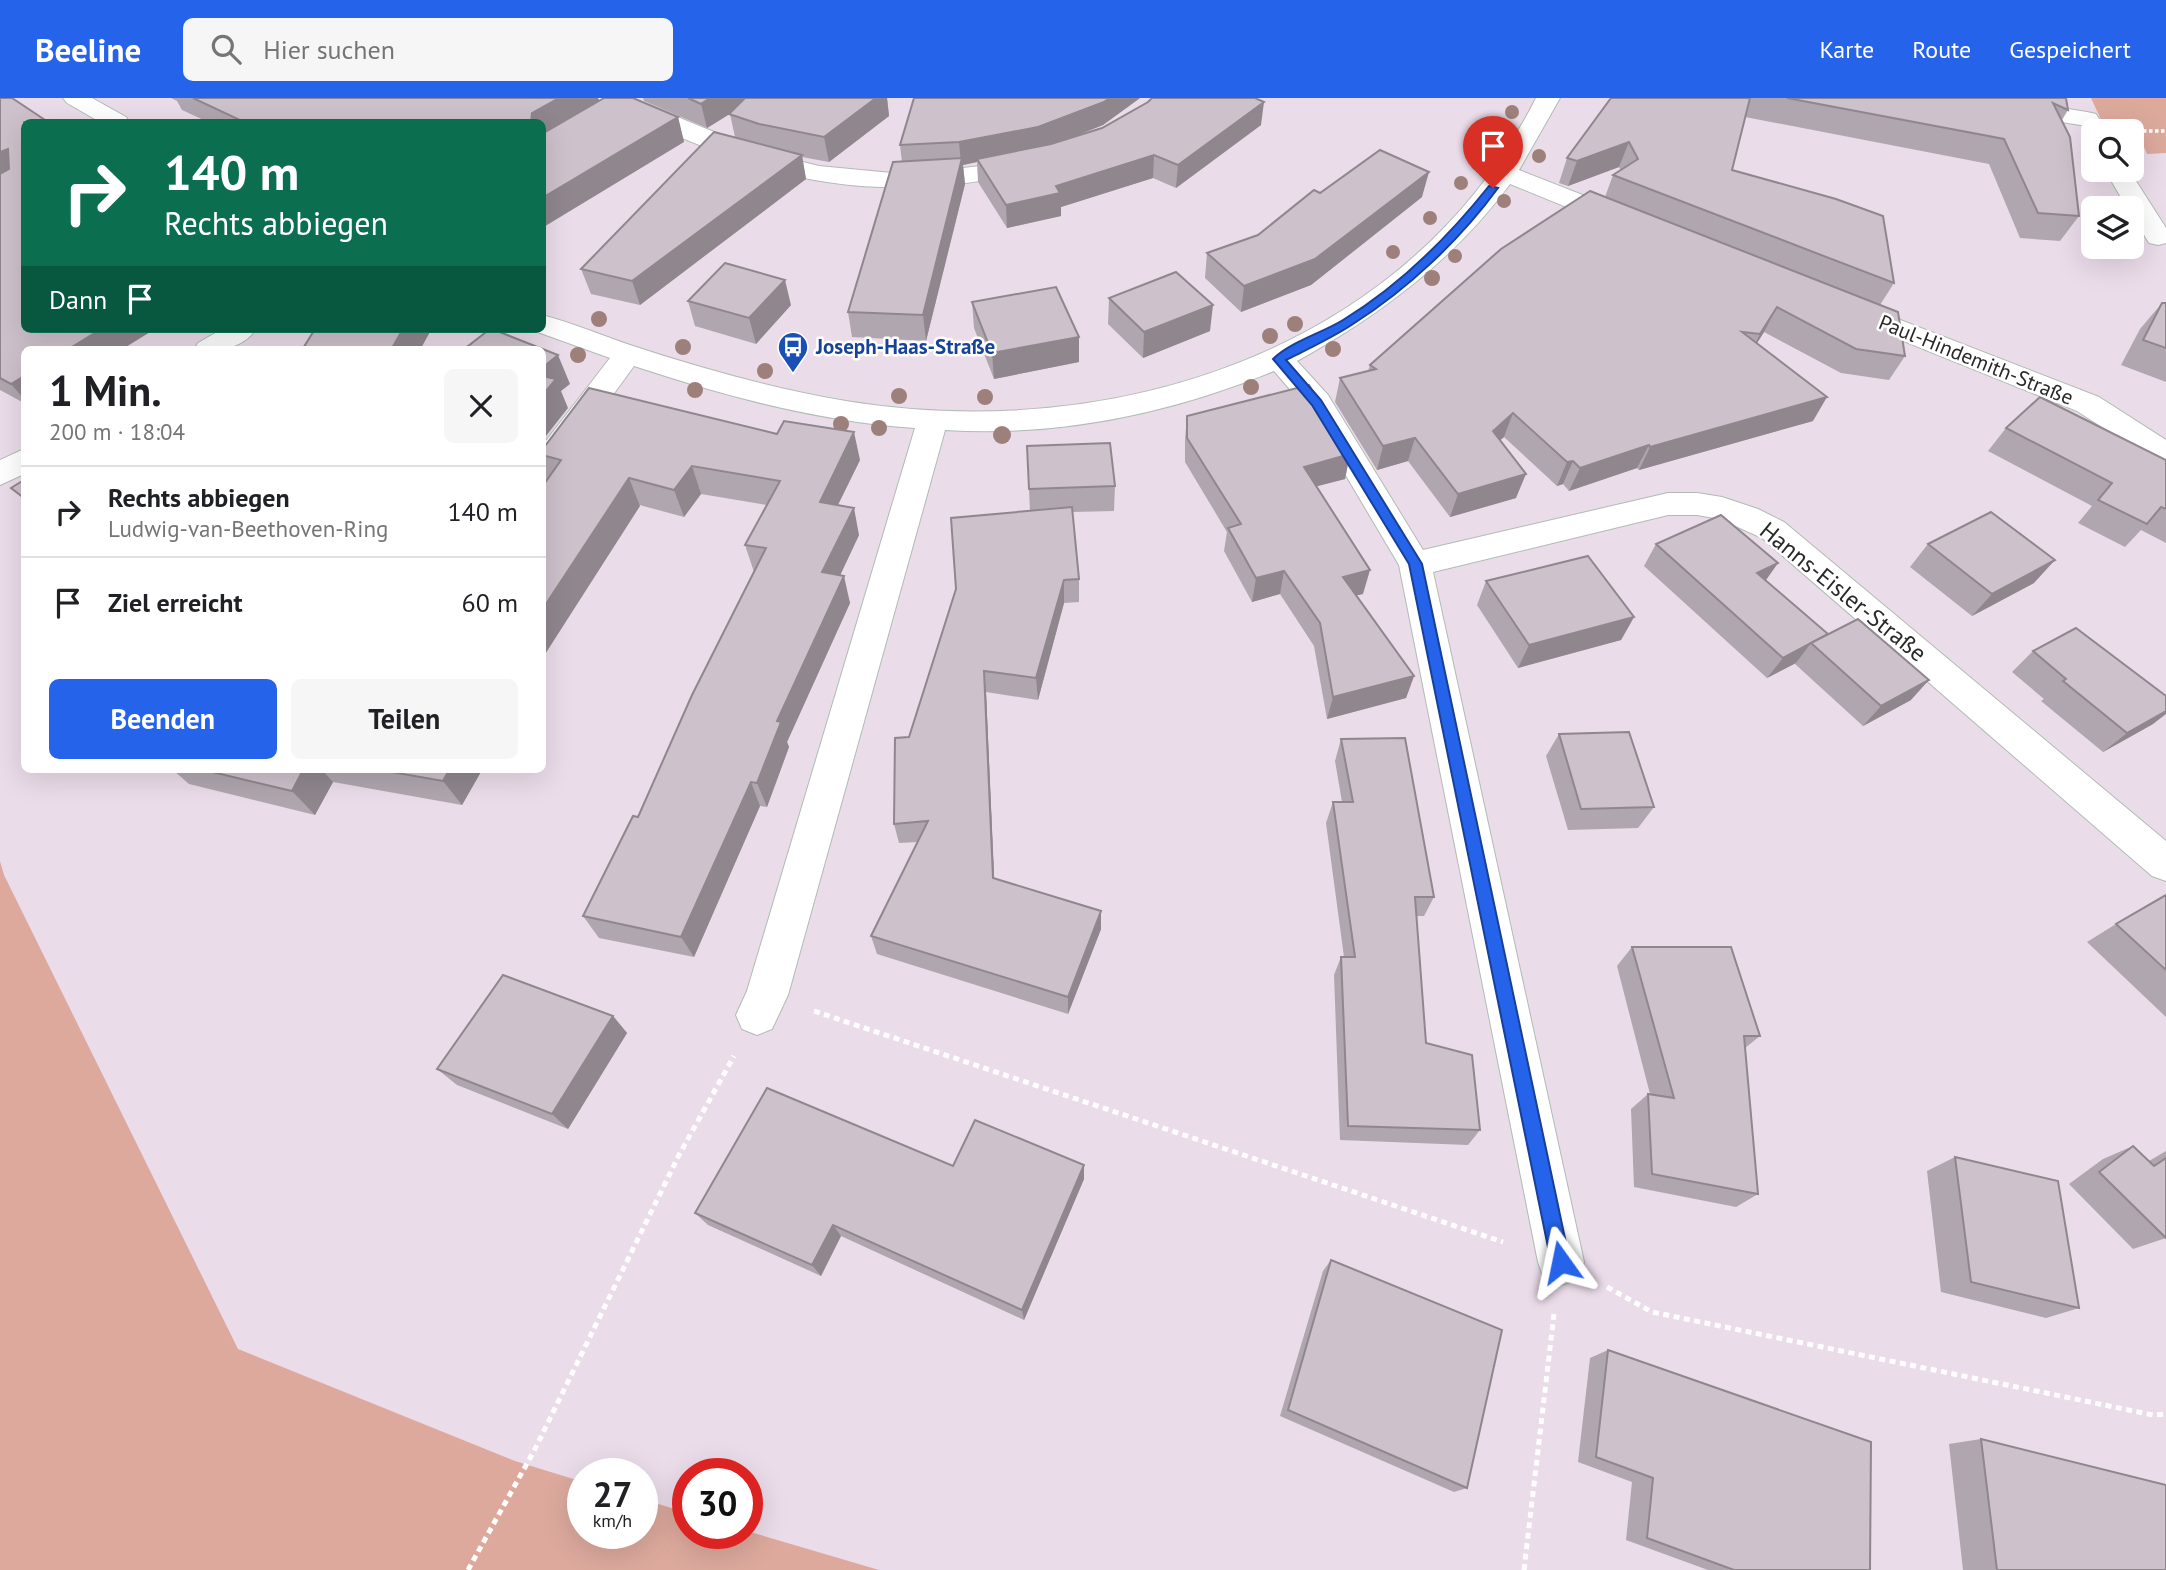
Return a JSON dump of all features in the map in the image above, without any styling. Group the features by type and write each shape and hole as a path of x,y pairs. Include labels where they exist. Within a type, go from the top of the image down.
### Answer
{"street":[{"path":"75,98 112,119"},
{"path":"546,325 627,355 709,380 841,411 933,420 1021,421 1110,412 1194,393 1279,359 1349,322 1415,271 1470,217 1505,173 1533,132 1548,98"},
{"path":"1951,98 2087,116"},
{"path":"616,104 755,158 819,173 888,180 960,177 1021,167 1053,157"},
{"path":"1505,173 1647,230"},
{"path":"2124,182 2158,237"},
{"name":"Paul-Hindemith-Straße","path":"1829,302 2088,404 2166,454"},
{"path":"214,346 236,333"},
{"path":"546,464 627,355"},
{"path":"1279,359 1317,402 1415,564 1561,1262"},
{"path":"762,1005 933,420"},
{"path":"0,474 21,462"},
{"name":"Hanns-Eisler-Straße","path":"1415,564 1668,504 1700,502 1741,512 1773,530 2166,864"}],"path":[{"path":"2155,132 2166,131"},
{"path":"468,1570 534,1449 679,1155 762,1005 1561,1262 1652,1312 2153,1415 2166,1414"},
{"path":"1524,1570 1561,1262"}],"shaded area":[{"path":"2091,98 2166,98 2166,153 2147,154 2144,147 2144,119 2101,119"},
{"path":"0,861 4,875 238,1349 515,1461 567,1477 567,1549 658,1549 658,1504 672,1508 672,1549 763,1549 763,1536 879,1570 0,1570"}],"building":[{"path":"0,98 12,98 44,119 21,119 21,333 95,333 73,346 21,346 21,378 11,384 0,378 0,174 9,169 8,149 0,152"},
{"path":"193,98 559,98 532,113 531,119 238,119"},
{"path":"604,98 633,98 678,117 546,196 546,132"},
{"path":"688,98 710,98 701,104"},
{"path":"745,98 876,98 824,137 759,124 729,114"},
{"path":"914,98 1110,98 1038,127 959,142 900,145"},
{"path":"1152,98 1255,98 1264,102 1178,165 1154,155 1056,186 1060,193 1006,205 977,159 1051,144 1102,128"},
{"path":"1611,98 1750,98 1732,170 1836,199 1883,216 1894,283 1613,175 1638,159 1629,142 1577,161 1567,158"},
{"path":"1787,98 2066,98 2068,110 2053,103 2070,137 2079,216 2038,213 2004,139"},
{"path":"714,132 802,155 632,281 581,269"},
{"path":"1380,150 1429,172 1315,259 1244,286 1207,253 1258,235 1314,190 1320,193"},
{"path":"962,158 923,315 848,312 893,162"},
{"path":"1590,191 1898,312 1905,356 1856,349 1777,307 1760,334 1742,332 1827,397 1650,447 1649,445 1580,468 1573,461 1567,462 1513,413 1493,431 1526,474 1458,494 1415,438 1383,446 1340,378 1376,369 1370,365 1501,249"},
{"path":"725,263 785,280 749,318 688,301"},
{"path":"1176,272 1213,305 1144,332 1109,298"},
{"path":"1056,287 1079,337 992,353 972,302"},
{"path":"2162,303 2166,303 2166,348 2143,340"},
{"path":"313,333 401,333 393,346 304,346"},
{"path":"485,333 502,333 535,346 468,346"},
{"path":"546,350 558,355 546,365"},
{"path":"546,377 556,379 546,391"},
{"path":"1309,385 1350,454 1304,467 1370,570 1343,577 1414,676 1333,697 1320,623 1284,571 1256,578 1228,528 1241,524 1187,438 1187,416"},
{"path":"589,388 777,434 784,421 854,432 820,502 854,508 822,572 844,576 777,721 781,722 757,783 751,782 681,937 583,916 633,816 638,817 692,695 766,548 745,545 780,481 692,466 674,490 629,478 546,604 546,481 561,460 546,456 546,445"},
{"path":"2040,397 2166,460 2166,509 2161,507 2147,524 2098,500 2112,483 2006,428"},
{"path":"1110,443 1115,486 1029,489 1027,446"},
{"path":"21,482 21,496 11,488"},
{"path":"1072,507 1079,579 1064,580 1036,678 984,671 993,878 1101,911 1068,997 871,936 928,821 894,824 895,738 909,737 956,589 951,518"},
{"path":"1991,512 2055,560 1992,594 1928,544"},
{"path":"1721,515 1778,563 1757,573 1828,634 1783,658 1656,544"},
{"path":"1588,556 1634,617 1529,645 1486,581"},
{"path":"1858,619 1929,680 1881,706 1811,643"},
{"path":"2076,628 2166,696 2166,711 2127,733 2063,681 2066,679 2033,651"},
{"path":"1629,732 1654,807 1581,809 1559,734"},
{"path":"1405,738 1434,897 1415,897 1426,1043 1472,1055 1480,1130 1348,1126 1341,957 1355,957 1333,802 1353,802 1341,739"},
{"path":"217,773 301,773 292,791"},
{"path":"397,773 447,773 443,781"},
{"path":"2166,895 2166,970 2116,924"},
{"path":"1632,947 1731,947 1760,1036 1744,1036 1758,1194 1652,1174 1648,1094 1674,1098"},
{"path":"503,975 613,1016 552,1114 437,1069"},
{"path":"767,1088 953,1166 975,1120 1084,1165 1022,1310 833,1225 812,1265 695,1213"},
{"path":"2133,1146 2154,1166 2166,1158 2166,1238 2099,1172"},
{"path":"1955,1157 2058,1181 2079,1308 1971,1282"},
{"path":"1331,1260 1502,1330 1467,1488 1288,1410"},
{"path":"1608,1350 1871,1442 1870,1570 1734,1570 1647,1538 1653,1478 1596,1457"},
{"path":"1981,1439 2166,1485 2166,1570 1997,1570"}],"place":[{"name":"Joseph-Haas-Straße","path":"793,374"}],"route":[{"path":"1493,188 1470,217 1415,271 1349,322 1279,359 1317,402 1415,564 1561,1262"}]}
